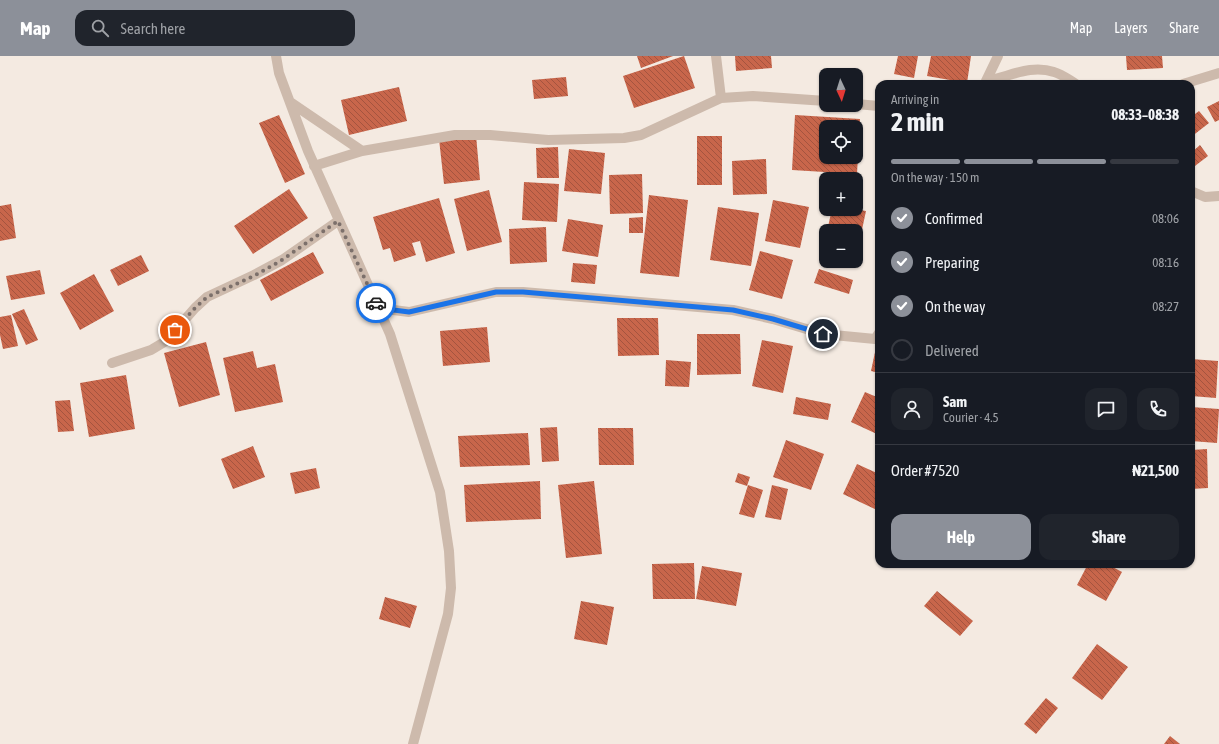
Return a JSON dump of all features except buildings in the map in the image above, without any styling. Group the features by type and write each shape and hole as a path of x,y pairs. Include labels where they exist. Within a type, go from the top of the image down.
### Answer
{"street":[{"path":"276,56 279,73 314,166 390,334 440,492 450,551 451,588 448,614 413,744"},
{"path":"716,56 721,98"},
{"path":"986,80 998,56"},
{"path":"993,80 1028,69 1038,69 1054,72 1069,80"},
{"path":"1195,80 1219,73"},
{"path":"314,166 362,151 455,135 490,135 548,140 624,138 641,135 721,98 753,96 819,101"},
{"path":"290,102 362,151"},
{"path":"863,105 875,106"},
{"path":"1195,193 1205,197 1219,196"},
{"path":"112,363 151,350 166,341 195,308 207,297 254,276 282,260 338,221"},
{"path":"378,308 409,312 496,292 523,292 733,310 773,319 823,334 875,339"}],"way so far":[{"path":"175,330 207,297 254,276 282,260 338,221 376,303"}],"route":[{"path":"376,303 378,308 409,312 496,292 523,292 733,310 773,319 823,334"}]}
